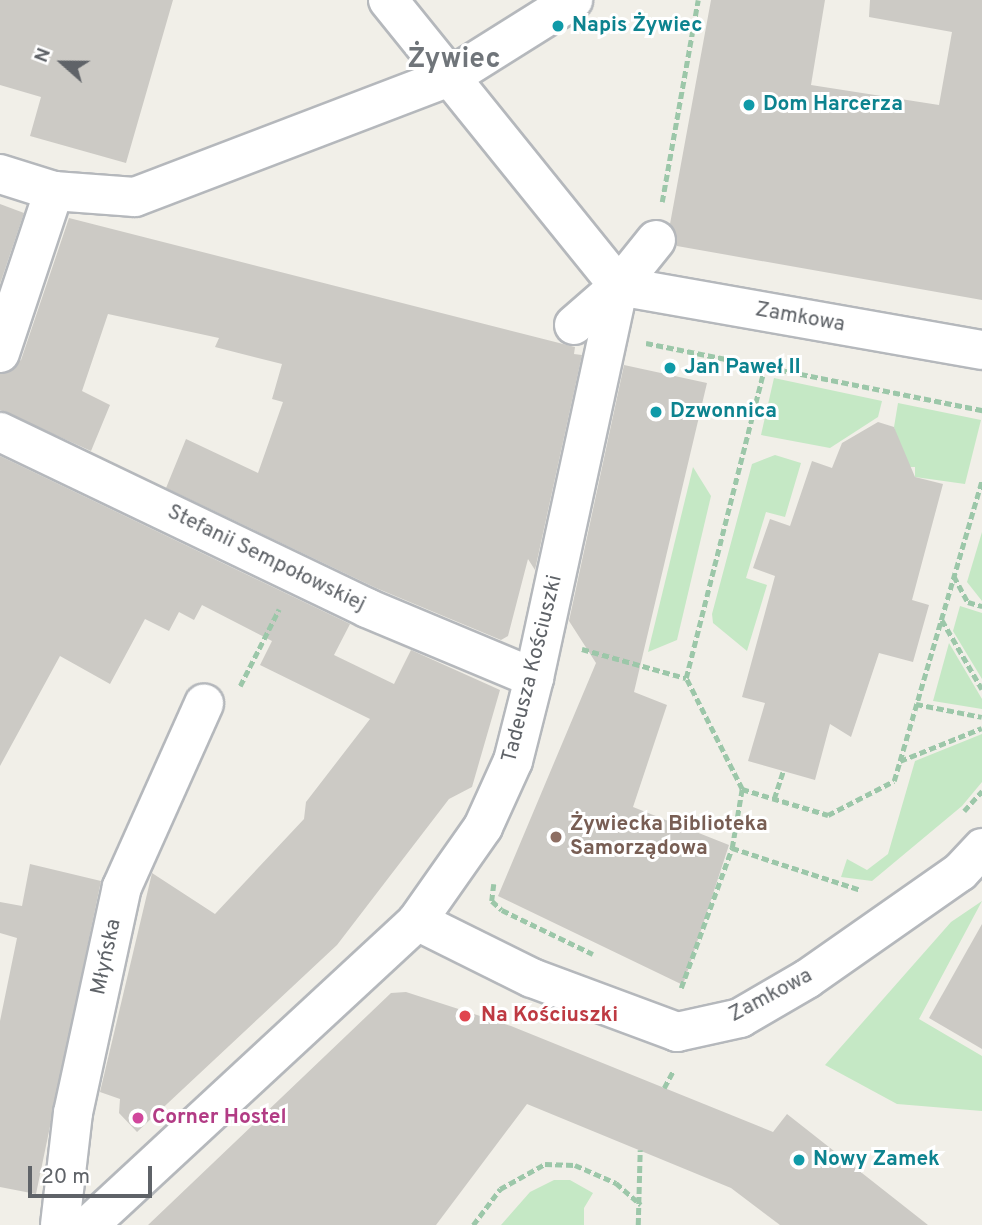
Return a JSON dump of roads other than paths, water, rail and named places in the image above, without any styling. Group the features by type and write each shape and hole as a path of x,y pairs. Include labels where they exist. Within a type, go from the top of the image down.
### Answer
{"street":[{"path":"388,0 619,286"},
{"path":"0,174 54,191 135,197 452,76 573,0"},
{"path":"0,353 54,191"},
{"path":"573,325 619,286 656,240"},
{"name":"Zamkowa","path":"619,286 982,350"},
{"name":"Tadeusza Kościuszki","path":"89,1225 417,921 483,827 513,761 534,678 619,286"},
{"name":"Stefanii Sempołowskiej","path":"0,432 298,574 534,678"},
{"name":"Młyńska","path":"60,1225 73,1113 122,887 219,702"},
{"name":"Zamkowa","path":"417,921 532,978 677,1032 740,1017 807,979 960,872 982,848"}],"place":[{"name":"Napis Żywiec","path":"558,26"},
{"name":"Dom Harcerza","path":"749,105"},
{"name":"Jan Paweł II","path":"670,368"},
{"name":"Dzwonnica","path":"656,412"},
{"name":"Żywiecka Biblioteka Samorządowa","path":"556,837"},
{"name":"Na Kościuszki","path":"465,1016"},
{"name":"Corner Hostel","path":"138,1118"},
{"name":"Nowy Zamek","path":"799,1160"}],"district":[{"name":"Żywiec","path":"454,60"}]}
